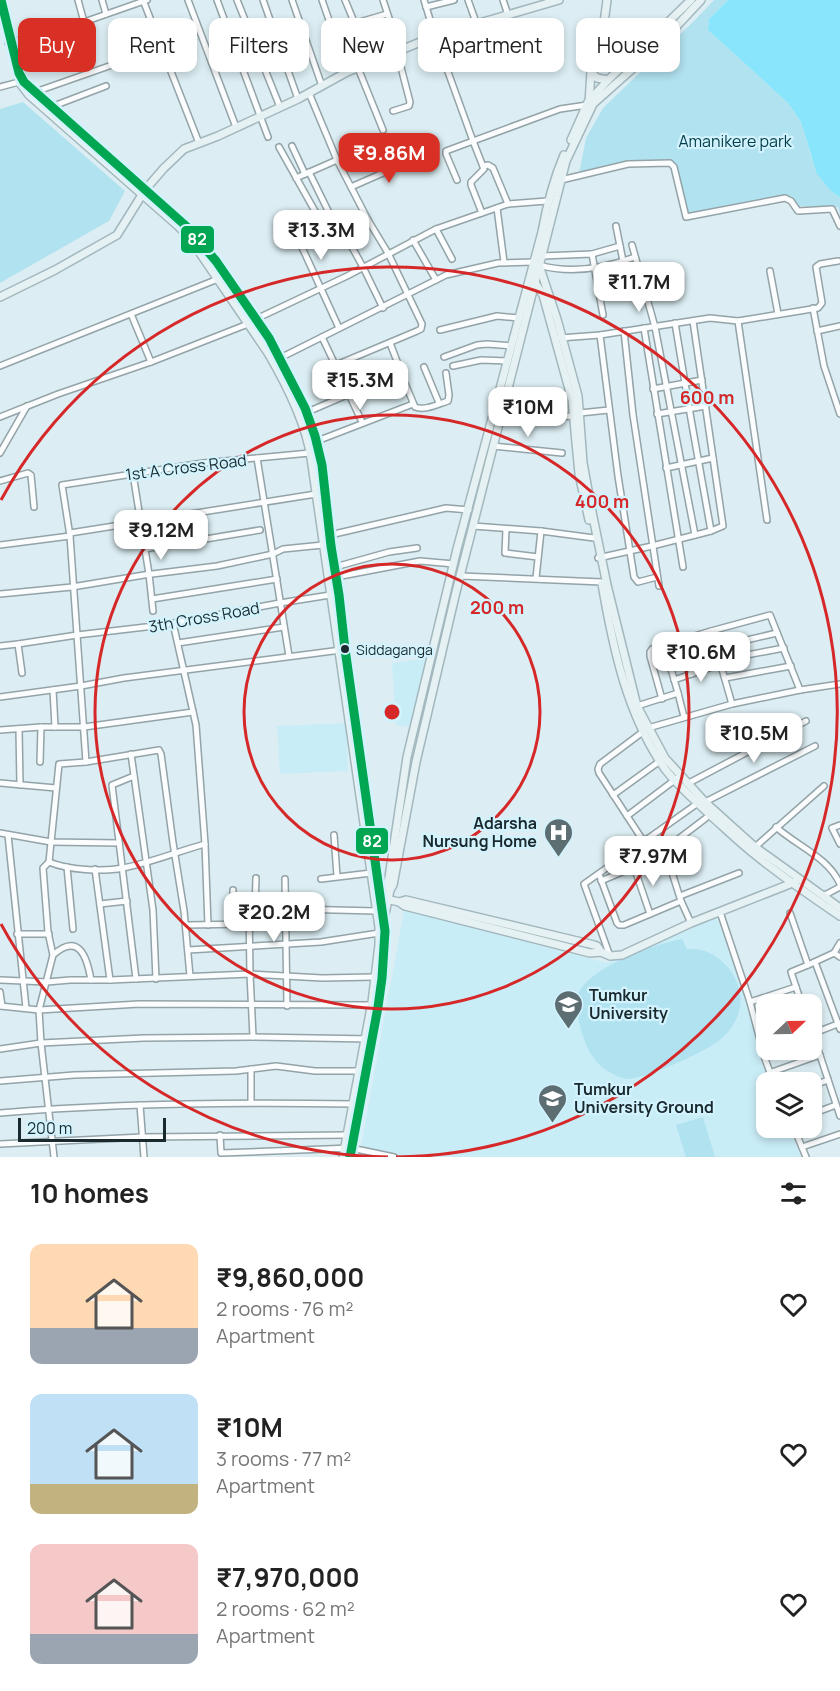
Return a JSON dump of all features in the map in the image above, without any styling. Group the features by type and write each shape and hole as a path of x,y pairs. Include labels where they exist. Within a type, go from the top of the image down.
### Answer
{"main road":[{"path":"499,18 539,3 559,0"},
{"path":"605,18 607,0"},
{"path":"390,890 389,873 407,757 468,510 533,280 547,201 554,179 588,105 608,80 691,0"},
{"path":"588,105 658,46 701,0"},
{"path":"1,2 19,82 29,95 186,226 209,252 280,358 305,408 316,441 322,465 335,567 341,650 370,873 377,897 376,911 384,932 382,978 348,1148 343,1157"},
{"path":"0,15 24,82 144,192 189,237 279,371 306,435 330,596 341,650 375,865 380,926 368,1039 359,1071 347,1135 350,1157"},
{"path":"0,297 55,270 117,235 144,192 184,149 298,99 347,72"},
{"path":"591,72 597,78 608,80"},
{"path":"537,263 542,256 566,161 588,105 591,72"},
{"path":"537,263 577,415 602,582 623,678 632,705 660,761 701,803 757,857 840,908"},
{"path":"380,926 393,885 416,762 499,420 508,361 519,318 533,280"},
{"path":"533,280 543,294 578,396 576,449 579,474 637,706 645,729 677,778 687,784 701,803 840,916"},
{"path":"375,865 382,875 389,873"},
{"path":"377,897 590,953 601,952 610,956 622,955 691,923 797,882"}],"street":[{"path":"78,0 83,18"},
{"path":"102,0 106,14"},
{"path":"95,18 145,0 199,143"},
{"path":"188,0 236,127"},
{"path":"217,0 268,137"},
{"path":"237,0 280,107"},
{"path":"262,0 298,99"},
{"path":"292,0 322,86"},
{"path":"322,0 328,18"},
{"path":"346,0 353,18"},
{"path":"383,0 388,18"},
{"path":"424,0 429,18"},
{"path":"426,7 454,0"},
{"path":"468,0 474,18"},
{"path":"503,0 508,15"},
{"path":"374,18 387,14"},
{"path":"10,43 18,41"},
{"path":"35,92 108,66"},
{"path":"360,72 382,130"},
{"path":"393,111 410,104 403,72"},
{"path":"448,72 483,166 483,171 471,182 482,213"},
{"path":"0,87 19,82"},
{"path":"51,107 106,86"},
{"path":"309,93 337,160 388,253 422,324 421,329 336,365"},
{"path":"456,180 446,151 560,109 588,105"},
{"path":"292,146 339,233 368,220"},
{"path":"279,147 316,213"},
{"path":"351,188 417,158"},
{"path":"296,178 337,160"},
{"path":"561,180 628,164 670,163 674,167 686,217 788,198 798,211 832,208 840,226"},
{"path":"483,166 491,165 508,204"},
{"path":"256,319 436,229 508,204 547,201"},
{"path":"497,208 504,262"},
{"path":"616,226 623,261"},
{"path":"436,229 452,259"},
{"path":"343,231 382,308"},
{"path":"413,240 436,280"},
{"path":"300,243 339,328"},
{"path":"632,245 655,327 695,535"},
{"path":"542,256 592,254 620,246"},
{"path":"592,254 603,315"},
{"path":"280,358 436,280 457,272 504,262 537,263 554,269 595,268 635,257"},
{"path":"558,338 713,318 738,321 818,308 822,303 816,267 838,261"},
{"path":"771,271 778,314"},
{"path":"0,366 218,279"},
{"path":"813,308 824,366 840,414"},
{"path":"131,314 151,362"},
{"path":"440,330 496,316 519,318"},
{"path":"599,557 652,546 723,526 693,321"},
{"path":"738,321 768,520"},
{"path":"675,323 711,531"},
{"path":"0,417 248,324"},
{"path":"817,331 840,326"},
{"path":"644,328 683,567"},
{"path":"624,331 633,415 659,586"},
{"path":"600,334 635,581 657,577"},
{"path":"322,337 362,422"},
{"path":"390,343 398,364 398,373 401,374 413,404 418,409 448,401 446,373"},
{"path":"444,357 477,345 512,346"},
{"path":"648,357 660,356"},
{"path":"453,366 481,360 508,361"},
{"path":"424,367 439,404"},
{"path":"312,410 398,373"},
{"path":"653,389 702,380"},
{"path":"502,396 571,394"},
{"path":"316,441 413,404"},
{"path":"0,453 27,406"},
{"path":"657,414 706,406"},
{"path":"499,420 577,415 609,410"},
{"path":"493,446 562,453"},
{"name":"1st A Cross Road","path":"70,535 62,485 204,463 310,453"},
{"path":"257,458 289,656"},
{"path":"666,468 713,458"},
{"path":"0,481 28,473 31,475 34,507"},
{"path":"133,474 153,611"},
{"path":"0,545 316,494"},
{"path":"330,535 446,507 477,511"},
{"path":"473,526 594,538"},
{"path":"506,529 505,553 538,557"},
{"path":"145,549 260,530"},
{"path":"536,578 541,531"},
{"path":"70,535 86,762"},
{"path":"0,594 74,587 149,574 217,566 273,554 283,549 323,545"},
{"path":"335,567 389,552 417,548"},
{"path":"336,577 420,561 454,564"},
{"path":"460,576 602,582"},
{"path":"152,599 277,579"},
{"name":"3th Cross Road","path":"0,645 173,623 330,596"},
{"path":"662,699 650,652 652,650 770,615 800,690"},
{"path":"173,623 185,670 197,737 208,925"},
{"path":"178,643 284,627"},
{"path":"711,631 732,704"},
{"path":"716,647 777,633"},
{"path":"681,640 692,674"},
{"path":"18,644 22,674"},
{"path":"664,645 684,717"},
{"path":"674,680 720,662 784,648"},
{"path":"0,697 124,678 341,650"},
{"path":"725,678 791,666"},
{"path":"691,923 680,899 669,863 646,840 627,816 599,773 600,764 645,729 732,704 840,684"},
{"path":"53,690 55,727"},
{"path":"637,706 678,693"},
{"path":"0,730 84,727 193,712"},
{"path":"687,784 806,721"},
{"path":"40,762 41,727"},
{"path":"19,729 20,784"},
{"path":"610,956 584,884 701,803 815,746"},
{"path":"54,1157 39,1010 52,956 43,868 49,862 59,764 159,750 186,925 190,976"},
{"path":"131,754 153,910 156,979"},
{"path":"613,795 660,761"},
{"path":"134,776 112,785 136,979"},
{"path":"627,816 677,778"},
{"path":"0,783 56,788"},
{"path":"755,847 824,786"},
{"path":"602,881 661,854 706,818"},
{"path":"840,825 831,828 840,844"},
{"path":"776,827 835,873 840,885 823,896"},
{"path":"0,833 51,842 119,843"},
{"path":"8,835 26,1008"},
{"path":"334,835 337,876"},
{"path":"49,862 67,867 122,868 205,844"},
{"path":"67,867 73,929"},
{"path":"634,867 650,914"},
{"path":"95,869 110,980"},
{"path":"321,879 370,873"},
{"path":"599,874 617,923 624,925 739,873"},
{"path":"255,909 256,878"},
{"path":"285,879 287,1006"},
{"path":"232,925 233,890"},
{"path":"100,904 126,901"},
{"path":"253,1037 249,908 376,911"},
{"path":"720,912 756,1022"},
{"path":"790,913 808,965"},
{"path":"186,925 249,924"},
{"path":"188,950 331,941 380,926"},
{"path":"17,934 49,933"},
{"path":"798,994 791,972 834,953 840,943"},
{"path":"52,956 67,946 75,947 85,955 92,980"},
{"path":"834,953 840,957"},
{"path":"815,962 839,1025 822,1030"},
{"path":"0,980 46,982 250,974 322,978 375,977"},
{"path":"750,1002 796,987"},
{"path":"0,992 1,1006 39,1010 146,1004 371,1005"},
{"path":"0,1049 41,1043 144,1038 368,1039"},
{"path":"772,1072 806,1060"},
{"path":"822,1060 840,1116"},
{"path":"0,1081 45,1077 237,1071 276,1066 315,1071 359,1071"},
{"path":"251,1069 251,1102"},
{"path":"822,1082 828,1080"},
{"path":"0,1113 49,1108 251,1102 353,1104"},
{"path":"140,1105 144,1157"},
{"path":"822,1110 836,1105"},
{"path":"802,1147 840,1134"},
{"path":"220,1135 220,1155 348,1148 394,1157"},
{"path":"0,1144 142,1137 347,1135"},
{"path":"798,1138 806,1157"}],"shaded area":[{"path":"427,658 409,727 396,725 392,663"},
{"path":"346,723 348,771 280,774 277,726"},
{"name":"Tumkur University","path":"404,910 607,963 717,918 746,994 756,1038 756,1060 761,1060 765,1072 756,1072 756,1138 793,1138 801,1157 359,1157"}],"green space":[{"name":"Amanikere park","path":"714,0 728,0 709,19 708,30 788,103 801,122 811,156 832,192 840,197 840,214 838,207 798,206 791,196 685,219 673,164 650,160 578,179 586,138 603,108 641,72 680,72 680,34"},
{"path":"23,102 125,191 109,221 0,283 0,109"},
{"path":"682,939 687,949 701,950 722,961 736,980 740,1002 738,1014 731,1029 721,1039 703,1050 646,1075 626,1079 607,1071 594,1058 582,1031 577,1006 578,996 583,986 593,976 623,959"},
{"path":"703,1117 715,1157 686,1157 676,1125"}],"water":[{"path":"728,0 840,0 840,197 832,192 817,174 801,122 788,103 708,30 709,19"}],"transit line":[{"name":"82","path":"1,0 19,73 24,82 186,226 216,261 269,338 305,408 315,436 322,465 331,546 385,931 378,1007 350,1157"}],"place":[{"name":"Siddaganga","path":"345,649"},
{"name":"Adarsha Nursung Home","path":"558,858"},
{"name":"Tumkur University","path":"568,1030"},
{"name":"Tumkur University Ground","path":"553,1124"}]}
